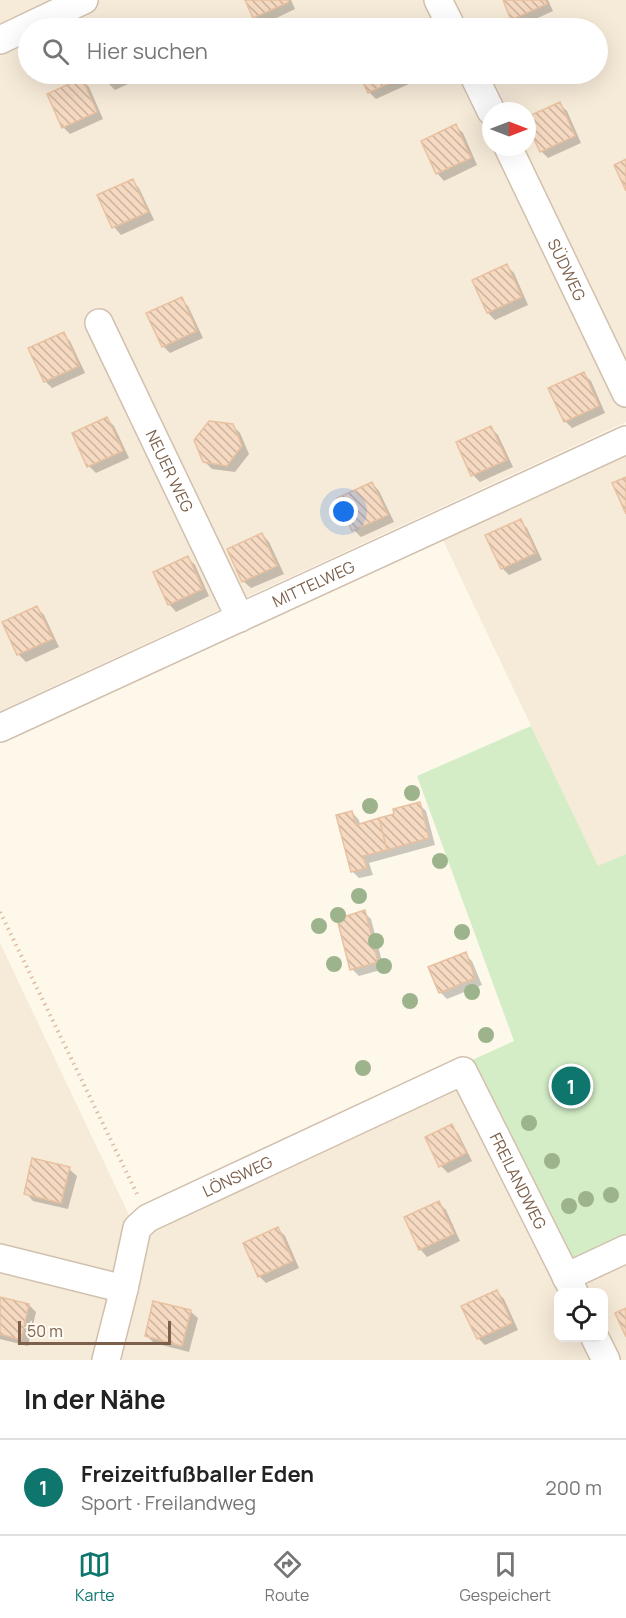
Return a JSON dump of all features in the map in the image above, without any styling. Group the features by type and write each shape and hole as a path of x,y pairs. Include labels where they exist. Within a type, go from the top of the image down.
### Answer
{"street":[{"path":"46,18 84,0"},
{"path":"438,0 447,18"},
{"path":"0,40 18,31"},
{"path":"478,84 487,102"},
{"name":"SÜDWEG","path":"512,156 626,393"},
{"name":"NEUER WEG","path":"99,323 240,618"},
{"name":"MITTELWEG","path":"0,728 626,440"},
{"name":"LÖNSWEG","path":"148,1218 463,1071"},
{"name":"FREILANDWEG","path":"463,1071 570,1285"},
{"path":"106,1360 137,1228 148,1218"},
{"path":"570,1285 626,1249"},
{"path":"0,1258 124,1289"},
{"path":"597,1342 606,1360"}],"path":[{"path":"0,912 148,1218"}],"shaded area":[{"path":"0,0 626,0 626,422 0,711"},
{"path":"626,450 626,854 598,867 441,536"},
{"path":"0,943 131,1219 470,1061 626,1236 626,1360 0,1360"}],"green space":[{"path":"531,726 598,866 626,854 626,1236 567,1264 470,1061 514,1041 417,776"}],"building":[{"path":"245,0 288,0 289,2 253,18"},
{"path":"503,0 545,0 547,4 516,18 510,18"},
{"path":"69,84 85,84 97,112 62,128 47,94"},
{"path":"364,84 388,84 368,93"},
{"path":"560,102 575,136 540,152 536,143 536,113"},
{"path":"456,124 471,158 436,174 421,141"},
{"path":"626,159 626,191 614,165"},
{"path":"133,179 148,212 112,228 97,195"},
{"path":"507,264 522,297 487,313 472,280"},
{"path":"182,297 197,331 162,347 146,313"},
{"path":"64,332 79,366 44,382 28,348"},
{"path":"584,372 599,406 564,422 548,388"},
{"path":"107,417 123,451 87,467 72,433"},
{"path":"209,421 233,424 242,446 227,466 203,462 194,440"},
{"path":"491,426 507,460 471,476 456,442"},
{"path":"626,477 626,514 612,483"},
{"path":"372,482 388,515 352,531 337,498"},
{"path":"521,519 536,553 501,569 485,535"},
{"path":"262,533 277,566 242,582 227,549"},
{"path":"188,556 203,589 168,605 153,572"},
{"path":"37,606 53,639 17,655 2,622"},
{"path":"420,802 429,838 387,850 379,818 394,814 393,809"},
{"path":"352,811 356,825 379,818 387,850 363,856 367,868 351,872 336,815"},
{"path":"365,910 378,962 350,970 337,919"},
{"path":"466,952 475,978 439,993 428,967"},
{"path":"452,1124 466,1153 439,1167 425,1137"},
{"path":"32,1158 70,1167 61,1203 24,1194"},
{"path":"439,1201 454,1234 419,1250 404,1217"},
{"path":"278,1227 293,1261 258,1277 243,1243"},
{"path":"497,1290 512,1323 477,1339 461,1306"},
{"path":"0,1297 29,1304 21,1340 0,1334"},
{"path":"153,1301 191,1310 182,1346 145,1336"},
{"path":"626,1308 626,1337 615,1313"}],"place":[{"name":"Freizeitfußballer Eden","path":"571,1086"}]}
